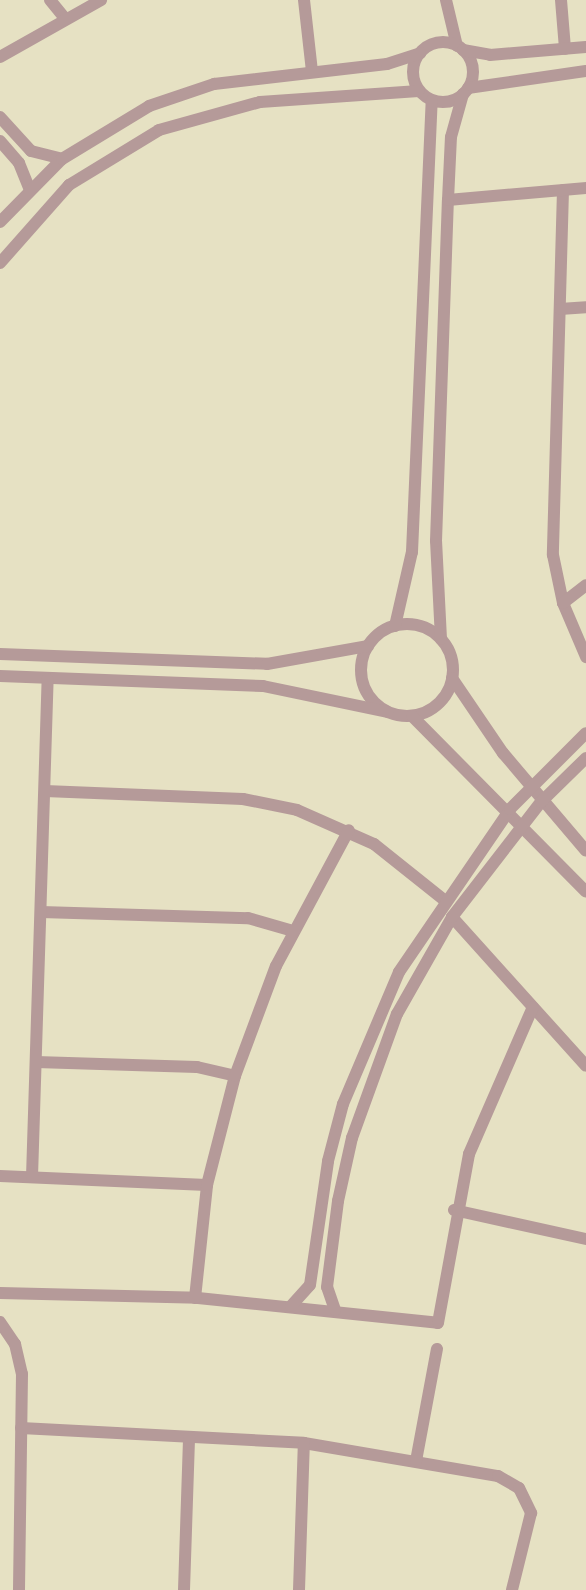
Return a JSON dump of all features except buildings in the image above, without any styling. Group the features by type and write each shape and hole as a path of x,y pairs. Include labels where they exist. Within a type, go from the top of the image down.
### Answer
{"street":[{"path":"50,0 64,17"},
{"path":"0,57 64,17 101,0"},
{"path":"304,0 312,71"},
{"path":"446,0 460,48 471,64 451,137 436,541 441,639 452,678 530,788 586,851"},
{"path":"561,0 565,49"},
{"path":"0,222 29,188 62,159 119,121 181,94 312,71 387,64 420,53 440,42 490,55 586,47"},
{"path":"420,53 413,76 419,91 432,100 465,91 586,71"},
{"path":"0,263 69,186 159,130 260,102 419,91"},
{"path":"395,626 412,552 432,100"},
{"path":"0,117 31,151 62,159"},
{"path":"0,141 19,163 29,188"},
{"path":"448,200 586,188"},
{"path":"564,190 551,506 563,603 586,657"},
{"path":"560,309 586,307"},
{"path":"563,603 586,586"},
{"path":"0,654 288,663 368,646 395,626 420,626 441,639"},
{"path":"368,646 362,679 387,712"},
{"path":"176,683 177,660"},
{"path":"0,676 295,689 412,716 435,707 452,678"},
{"path":"32,1177 48,679"},
{"path":"412,716 510,809 586,892"},
{"path":"291,1306 307,1292 328,1161 362,1049 443,899 510,809 586,733"},
{"path":"335,1310 327,1287 352,1138 397,1014 452,917 541,802 586,758"},
{"path":"45,791 243,799 297,810 349,830 443,899"},
{"path":"195,1298 207,1185 235,1076 293,931 349,830"},
{"path":"41,912 248,918 293,931"},
{"path":"452,917 586,1066"},
{"path":"0,1293 195,1298 335,1310 438,1323 454,1210 486,1104 533,1007"},
{"path":"36,1062 197,1067 235,1076"},
{"path":"0,1175 207,1185"},
{"path":"454,1210 586,1239"},
{"path":"313,1257 330,1259"},
{"path":"0,1322 21,1364 19,1590"},
{"path":"416,1461 437,1349"},
{"path":"22,1428 304,1443 498,1476 523,1494 531,1527 512,1590"},
{"path":"184,1590 189,1437"},
{"path":"299,1590 304,1443"}]}
